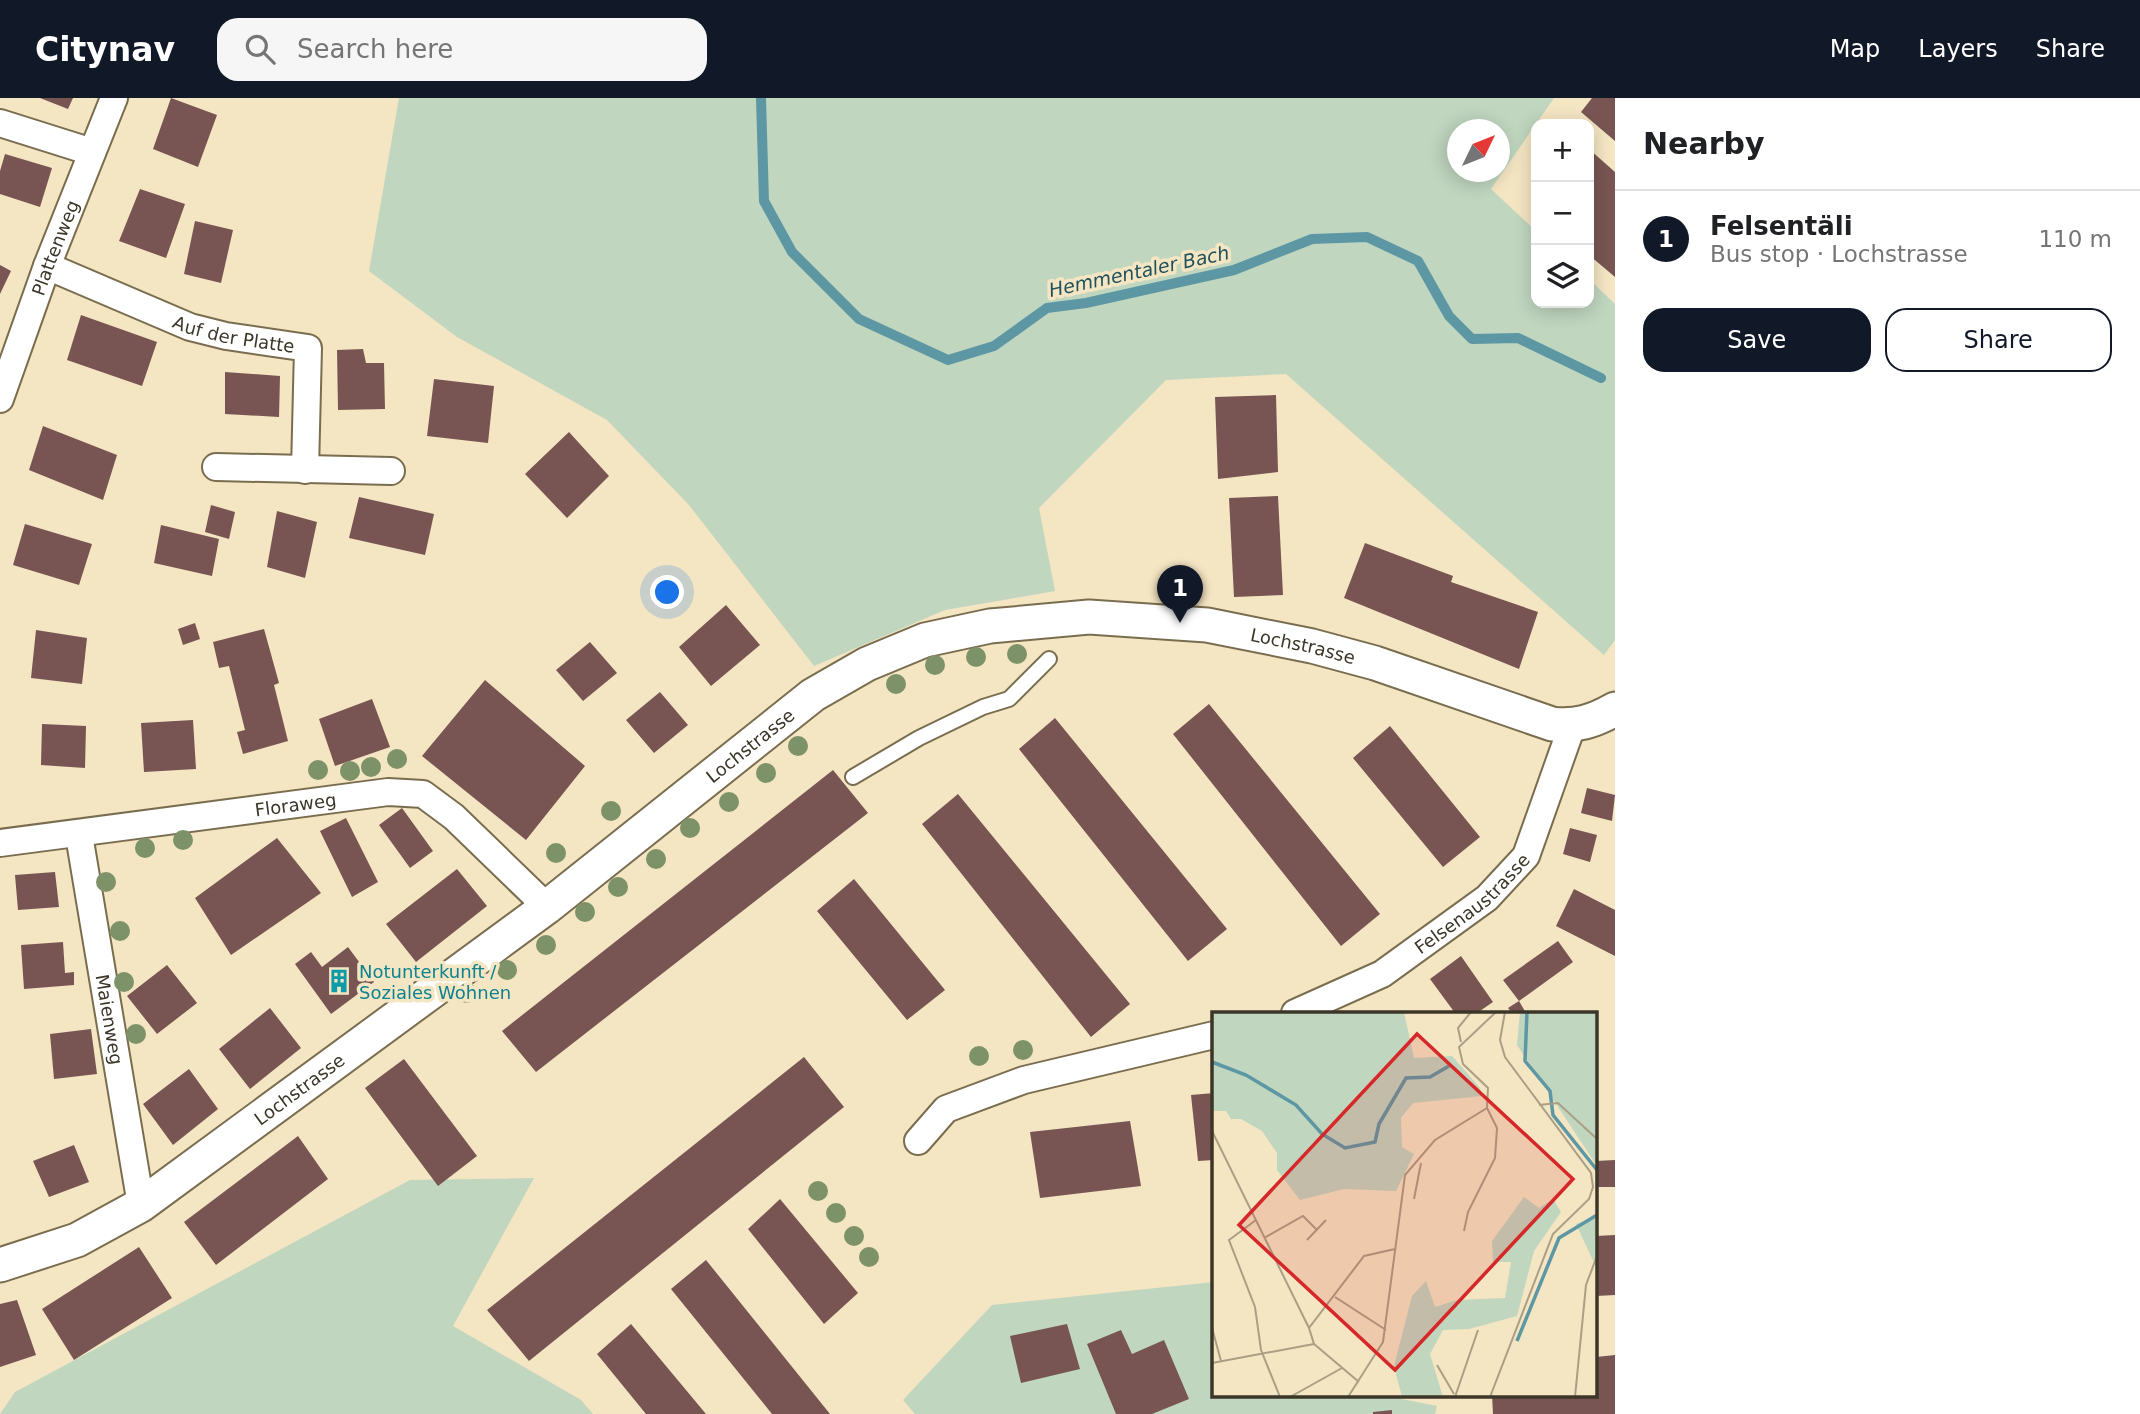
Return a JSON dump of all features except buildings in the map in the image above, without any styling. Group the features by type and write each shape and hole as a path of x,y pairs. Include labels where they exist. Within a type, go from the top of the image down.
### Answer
{"street":[{"name":"Plattenweg","path":"0,399 47,266 114,98"},
{"path":"0,123 92,152"},
{"name":"Auf der Platte","path":"47,266 190,327 226,336 308,348 305,470"},
{"path":"216,467 391,471"},
{"name":"Lochstrasse","path":"0,1265 77,1240 141,1205 547,907 813,695 867,664 925,640 990,626 1089,617 1207,625 1338,653 1532,718 1572,726 1598,719 1615,709"},
{"name":"Felsenaustrasse","path":"1297,1012 1382,974 1487,898 1526,856 1572,726"},
{"name":"Floraweg","path":"0,843 79,835 388,792 423,794 454,817 547,907"},
{"name":"Maienweg","path":"79,835 141,1205"},
{"path":"918,1141 946,1109 1024,1080 1212,1035"}],"lane":[{"path":"853,777 919,738 983,707 1009,699 1049,659"}],"green space":[{"path":"399,98 1554,98 1539,119 1531,119 1531,131 1510,162 1510,119 1447,119 1447,182 1496,182 1491,189 1531,226 1531,308 1594,308 1594,284 1615,304 1615,640 1604,655 1286,374 1166,380 1039,508 1055,591 945,610 814,666 689,505 607,420 457,337 369,271"},
{"path":"534,1178 453,1326 581,1400 593,1414 0,1414 15,1392 410,1180"},
{"path":"1212,1282 1212,1396 1386,1396 1437,1406 1435,1414 915,1414 903,1400 992,1305"}],"waterway":[{"name":"Hemmentaler Bach","path":"761,98 764,201 792,252 859,319 948,360 994,346 1047,308 1086,303 1234,270 1312,239 1367,237 1418,261 1449,316 1472,339 1518,338 1601,378"}],"place":[{"name":"Felsentäli","path":"1180,623"},
{"name":"Notunterkunft / Soziales Wohnen","path":"339,981"}]}
